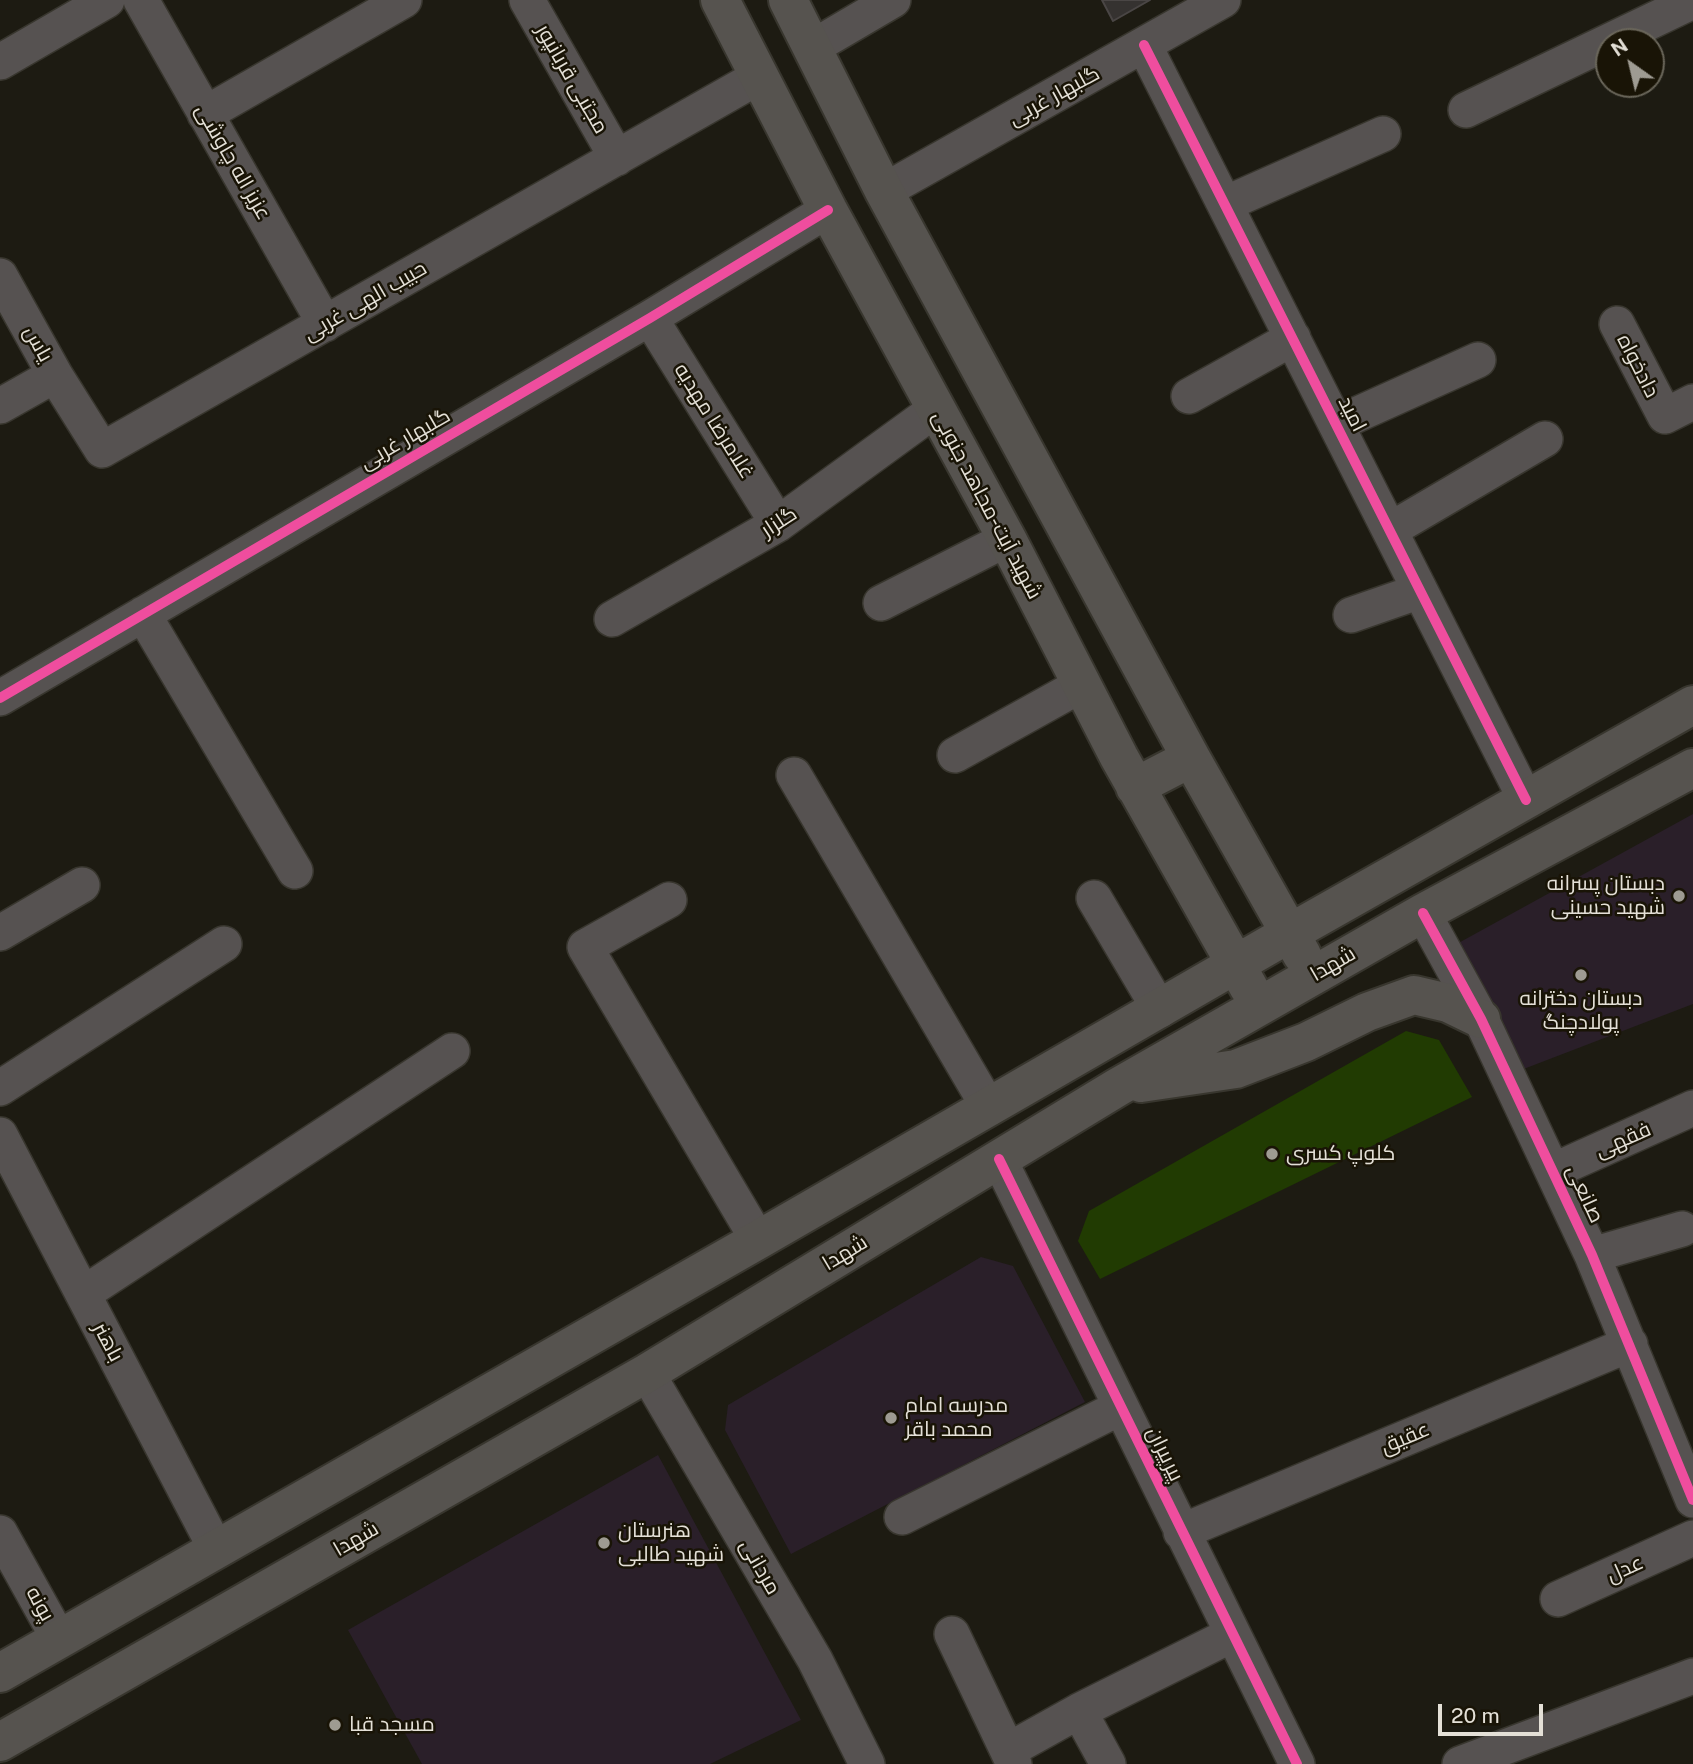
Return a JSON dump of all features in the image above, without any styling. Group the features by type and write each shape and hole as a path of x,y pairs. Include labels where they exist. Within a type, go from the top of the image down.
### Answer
{"main road":[{"name":"شهید آیت-مجاهد جنوبی","path":"720,0 828,210 1007,539 1135,787 1259,1007"},
{"path":"788,0 884,191 1191,758 1314,975"},
{"path":"0,1672 1693,705"},
{"path":"1135,787 1191,758"},
{"name":"شهدا","path":"0,1742 647,1373 1118,1087 1423,913 1693,768"},
{"path":"1118,1087 1236,1069 1306,1042 1367,1012 1414,995 1448,1003 1481,1019"}],"street":[{"path":"0,62 107,0"},
{"name":"عزیز اله چاوشی","path":"141,0 326,324"},
{"path":"205,114 404,0"},
{"name":"مجتبی قربانپور","path":"527,0 617,158"},
{"path":"813,47 893,0"},
{"name":"گلبهار غربی","path":"884,191 1223,0"},
{"path":"1466,110 1693,1"},
{"name":"امید","path":"1144,45 1526,800"},
{"name":"حبیب الهی غربی","path":"55,375 102,450 760,76"},
{"path":"1225,204 1382,134"},
{"name":"گلبهار غربی","path":"0,698 650,318 828,210"},
{"name":"یاس","path":"0,276 55,375"},
{"name":"غلامرضا مهدیه","path":"650,318 778,524"},
{"name":"دادخواه","path":"1616,324 1665,416 1693,402"},
{"path":"1189,396 1293,338"},
{"path":"1336,424 1478,360"},
{"path":"0,407 55,375"},
{"name":"گلزار","path":"612,619 778,524 936,409"},
{"path":"1390,530 1545,439"},
{"path":"881,603 1007,539"},
{"path":"1351,615 1420,591"},
{"path":"143,614 295,871"},
{"path":"955,755 1081,685"},
{"path":"794,775 989,1108"},
{"path":"0,933 82,885"},
{"path":"1094,898 1160,1010"},
{"path":"669,900 585,947 758,1240"},
{"name":"صانعی","path":"1423,913 1481,1019 1592,1255 1693,1500"},
{"path":"0,1088 224,944"},
{"path":"83,1294 452,1051"},
{"name":"فقهی","path":"1553,1171 1693,1108"},
{"name":"باهنر","path":"0,1135 216,1549"},
{"name":"پیرپیران","path":"999,1160 1297,1764"},
{"path":"1592,1255 1682,1229"},
{"name":"عقیق","path":"1181,1532 1630,1344"},
{"name":"مردانی","path":"647,1373 815,1660 867,1764"},
{"path":"902,1517 1121,1407"},
{"name":"پونه","path":"0,1533 59,1639"},
{"name":"عدل","path":"1558,1599 1693,1538"},
{"path":"952,1634 1012,1757 1079,1711 1233,1634"},
{"path":"1460,1764 1502,1756 1693,1676"},
{"path":"1079,1711 1108,1764"}],"shaded area":[{"name":"دبستان دخترانه پولادچنگ","path":"1693,814 1693,1004 1521,1070 1453,946"},
{"name":"مدرسه امام محمد باقر","path":"981,1257 1013,1266 1085,1402 791,1554 725,1430 728,1405"},
{"name":"هنرستان شهید طالبی","path":"658,1455 801,1720 710,1764 422,1764 348,1630"}],"green space":[{"name":"کلوپ کسری","path":"1406,1031 1439,1040 1472,1097 1100,1279 1078,1241 1089,1211"}],"building":[{"path":"1102,0 1150,0 1113,21"}],"cycle path":[{"path":"1144,45 1526,800"},
{"path":"0,698 650,318 828,210"},
{"path":"1423,913 1481,1019 1592,1255 1693,1500"},
{"path":"999,1159 1297,1764"}],"place":[{"name":"دبستان پسرانه شهید حسینی","path":"1679,896"},
{"name":"دبستان دخترانه پولادچنگ","path":"1581,975"},
{"name":"کلوپ کسری","path":"1272,1154"},
{"name":"مدرسه امام محمد باقر","path":"891,1418"},
{"name":"هنرستان شهید طالبی","path":"604,1543"},
{"name":"مسجد قبا","path":"335,1725"}]}
